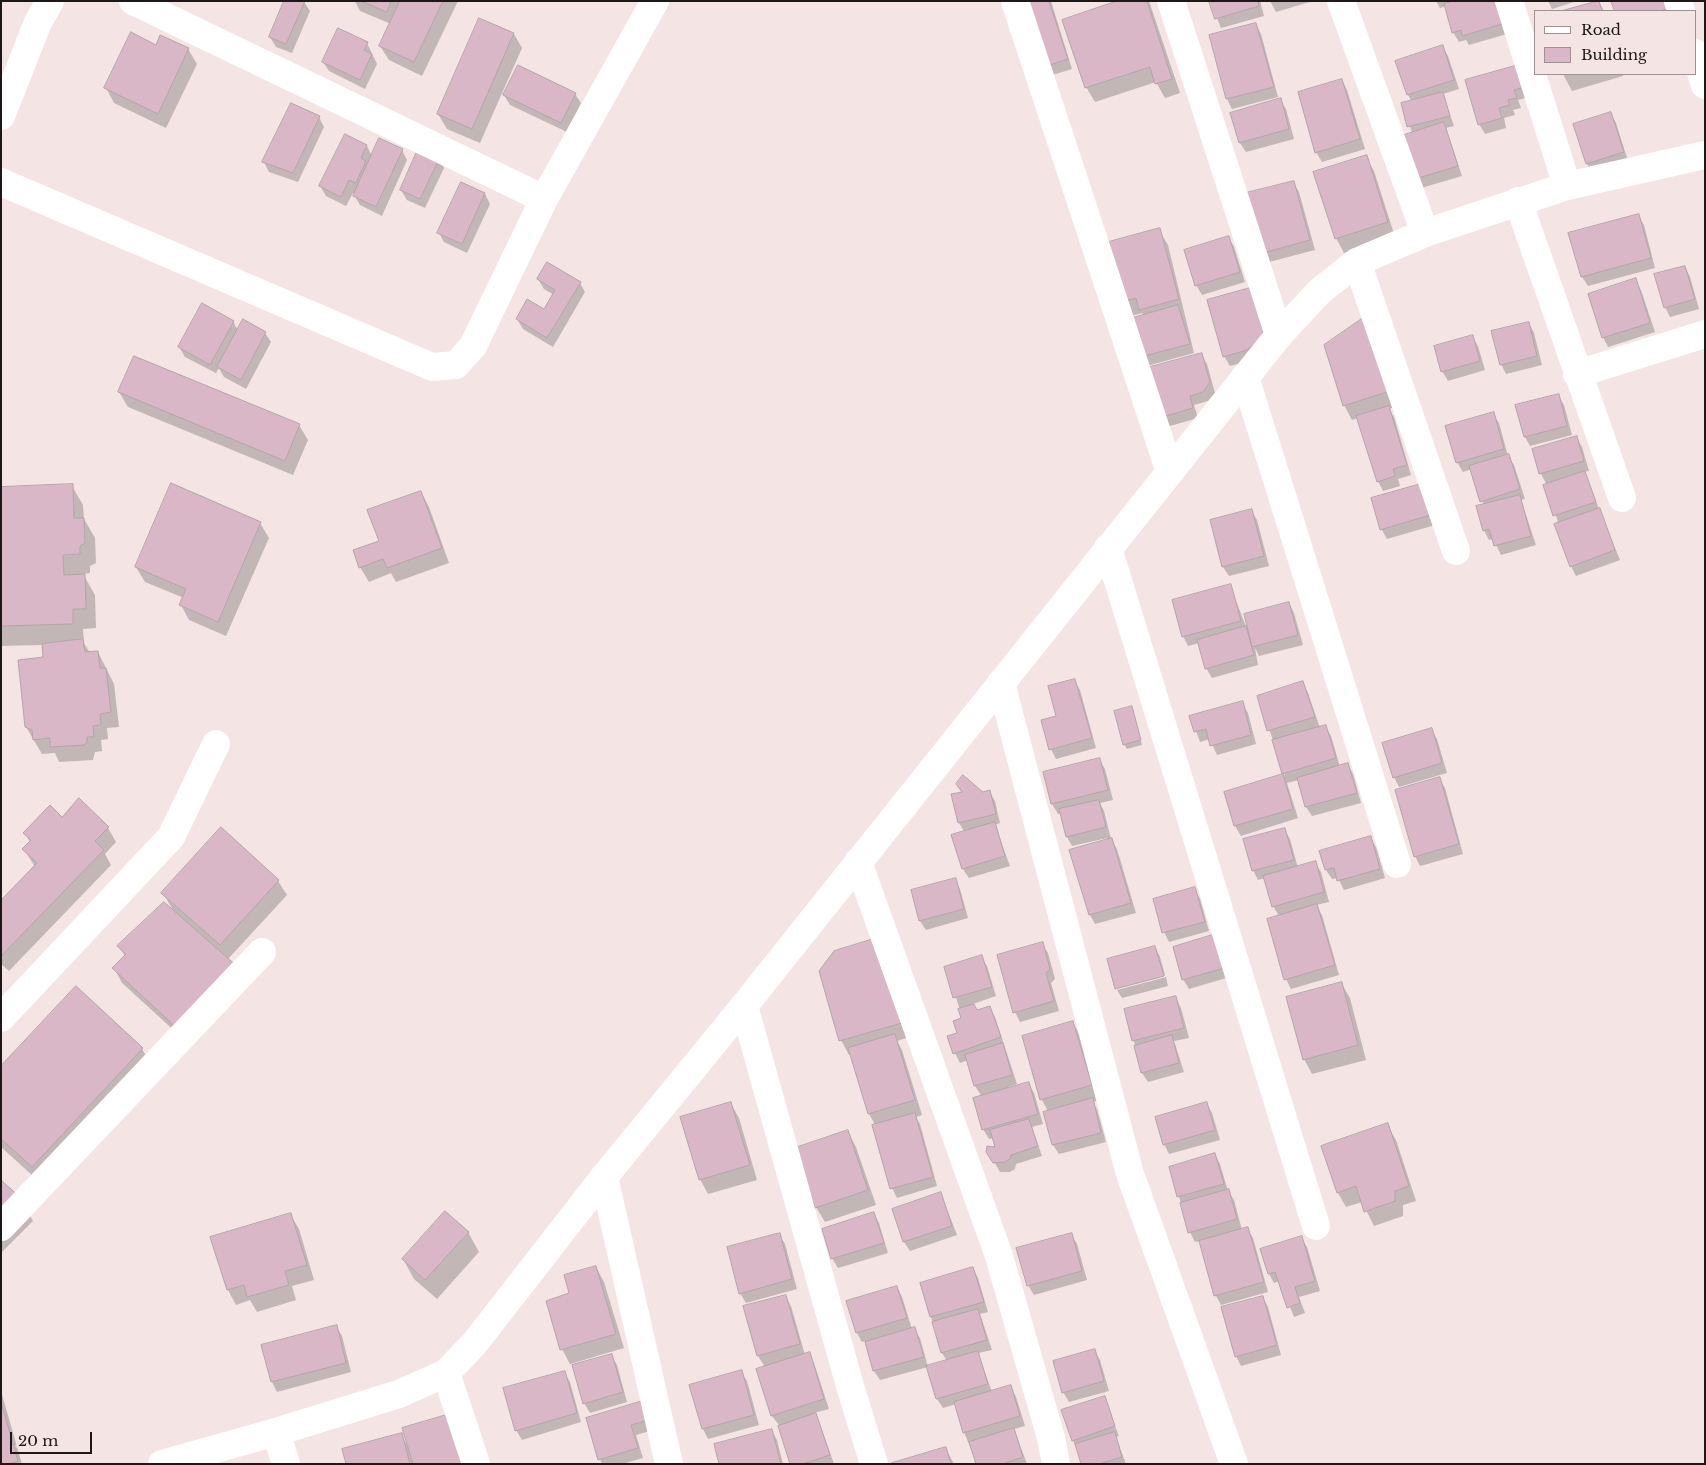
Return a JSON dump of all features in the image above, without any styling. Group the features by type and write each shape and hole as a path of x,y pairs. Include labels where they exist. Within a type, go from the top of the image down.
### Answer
{"street":[{"path":"1,116 38,22 50,1"},
{"path":"133,1 544,199"},
{"path":"1,182 432,367 456,365 473,346 544,199 656,1"},
{"path":"1015,1 1170,472"},
{"path":"1171,1 1279,335"},
{"path":"1341,1 1424,233"},
{"path":"1509,1 1567,186"},
{"path":"1696,56 1705,85"},
{"path":"162,1464 276,1432 399,1394 446,1372 474,1344 604,1177 744,1006 1245,377 1279,335 1320,291 1356,262 1424,233 1567,186 1705,155"},
{"path":"1518,201 1622,498"},
{"path":"1356,262 1456,551"},
{"path":"1577,374 1705,334"},
{"path":"1245,377 1398,864"},
{"path":"1108,548 1316,1226"},
{"path":"1001,683 1130,1174 1234,1464"},
{"path":"1,1018 171,837 216,744"},
{"path":"858,862 999,1256 1051,1438 1056,1464"},
{"path":"1,1228 262,952"},
{"path":"744,1006 850,1386 874,1464"},
{"path":"604,1177 669,1464"},
{"path":"446,1372 476,1464"},
{"path":"276,1432 286,1464"}],"building":[{"path":"284,1 305,1 286,44 269,37"},
{"path":"362,1 391,1 387,12"},
{"path":"400,1 443,1 414,62 379,46"},
{"path":"1022,1 1049,1 1068,59 1043,67"},
{"path":"1117,1 1147,1 1172,79 1155,84 1150,67 1085,88 1062,20"},
{"path":"1209,1 1258,1 1259,6 1215,19"},
{"path":"1453,1 1495,1 1502,24 1462,36 1461,30 1452,33 1444,4"},
{"path":"1599,1 1602,10 1565,10"},
{"path":"1611,1 1671,1 1673,7 1663,10 1615,10"},
{"path":"479,18 514,33 472,129 437,114"},
{"path":"1256,23 1274,87 1226,99 1209,35"},
{"path":"338,28 368,42 364,50 372,54 360,80 322,62"},
{"path":"131,32 156,45 160,35 189,48 158,114 104,88"},
{"path":"1443,45 1454,80 1407,95 1395,61"},
{"path":"1522,64 1528,86 1514,90 1517,98 1508,100 1510,105 1499,108 1502,118 1478,125 1465,80"},
{"path":"518,65 576,93 561,123 503,95"},
{"path":"1342,79 1360,139 1315,153 1298,92"},
{"path":"1443,92 1450,116 1407,127 1401,103"},
{"path":"1281,98 1289,129 1239,143 1230,113"},
{"path":"291,103 320,116 293,173 262,162"},
{"path":"1611,112 1624,152 1586,164 1573,124"},
{"path":"1444,122 1458,166 1415,179 1401,136"},
{"path":"345,134 367,145 361,158 366,161 356,183 349,180 341,197 319,186"},
{"path":"379,138 403,149 376,207 353,196"},
{"path":"419,147 440,157 420,199 400,190"},
{"path":"1367,155 1388,222 1335,239 1313,172"},
{"path":"1294,181 1310,240 1263,253 1246,193"},
{"path":"461,182 485,193 462,244 437,233"},
{"path":"1639,214 1651,258 1581,277 1568,233"},
{"path":"1160,228 1179,299 1139,310 1136,298 1121,302 1105,243"},
{"path":"1229,236 1240,272 1195,286 1184,250"},
{"path":"547,262 581,282 547,338 516,319 527,299 544,309 555,290 537,279"},
{"path":"1685,266 1695,299 1664,308 1654,274"},
{"path":"1636,278 1650,323 1602,338 1588,294"},
{"path":"1250,288 1264,329 1260,340 1247,350 1223,357 1207,300"},
{"path":"202,303 234,321 210,365 178,347"},
{"path":"1178,305 1190,344 1140,357 1129,319"},
{"path":"1366,316 1390,391 1343,406 1324,345"},
{"path":"243,319 266,332 241,380 217,367"},
{"path":"1529,322 1537,356 1500,365 1491,331"},
{"path":"1473,335 1480,361 1441,372 1434,346"},
{"path":"1202,353 1210,382 1203,392 1190,396 1193,408 1156,419 1143,369"},
{"path":"134,356 300,424 285,461 118,392"},
{"path":"1559,394 1567,426 1524,437 1515,405"},
{"path":"1389,406 1407,465 1393,469 1395,476 1377,482 1356,416"},
{"path":"1494,412 1504,449 1456,463 1445,426"},
{"path":"1577,436 1584,461 1539,474 1532,449"},
{"path":"1509,454 1520,489 1480,502 1469,466"},
{"path":"1585,471 1596,502 1553,516 1543,485"},
{"path":"1428,482 1437,513 1380,530 1371,498"},
{"path":"171,483 261,522 218,622 179,605 186,589 135,567"},
{"path":"73,484 74,518 84,518 85,543 80,546 80,554 63,555 64,575 85,574 86,609 73,609 73,624 1,626 1,487"},
{"path":"421,491 442,548 387,568 383,559 359,568 353,550 379,541 367,510"},
{"path":"1520,495 1531,536 1494,546 1489,529 1483,531 1476,506"},
{"path":"1600,508 1615,550 1570,567 1554,524"},
{"path":"1252,509 1264,556 1222,567 1210,520"},
{"path":"1231,584 1241,621 1182,637 1172,600"},
{"path":"1289,602 1298,635 1252,647 1244,614"},
{"path":"1246,626 1254,655 1205,669 1197,640"},
{"path":"83,639 85,652 98,651 100,668 106,668 111,712 100,714 101,725 93,726 94,737 87,737 85,745 50,747 50,738 33,740 32,730 25,727 18,660 43,657 42,644"},
{"path":"1075,679 1092,738 1049,750 1041,720 1056,716 1048,686"},
{"path":"1303,681 1315,717 1267,731 1257,696"},
{"path":"1243,701 1251,735 1210,746 1206,729 1194,732 1189,716"},
{"path":"1132,706 1141,740 1123,745 1114,711"},
{"path":"1326,725 1336,758 1282,774 1272,740"},
{"path":"1432,728 1442,763 1393,778 1382,743"},
{"path":"1100,758 1108,790 1051,804 1043,772"},
{"path":"1348,763 1357,793 1305,807 1297,778"},
{"path":"1283,774 1293,809 1234,826 1224,792"},
{"path":"963,775 983,792 990,790 996,814 958,823 951,794 962,792 956,784"},
{"path":"1440,777 1459,844 1414,857 1395,790"},
{"path":"79,798 109,827 95,841 104,850 1,956 1,900 37,863 22,849 31,840 23,833 50,805 62,817"},
{"path":"1099,800 1106,827 1066,837 1059,809"},
{"path":"995,822 1005,856 962,869 951,835"},
{"path":"221,827 279,880 220,945 161,893"},
{"path":"1285,828 1294,860 1252,871 1243,839"},
{"path":"1371,836 1380,869 1337,881 1334,868 1325,870 1319,851"},
{"path":"1112,838 1131,903 1089,915 1069,850"},
{"path":"1316,861 1324,892 1272,907 1263,876"},
{"path":"956,878 964,909 919,921 911,890"},
{"path":"1195,887 1205,922 1162,933 1153,899"},
{"path":"164,902 239,968 181,1032 112,968 126,954 117,946"},
{"path":"1317,904 1335,965 1284,980 1267,919"},
{"path":"1219,933 1228,967 1182,980 1173,947"},
{"path":"877,938 902,1023 839,1041 819,971 834,951"},
{"path":"1043,942 1050,969 1046,973 1054,1001 1013,1013 997,955"},
{"path":"1155,946 1164,976 1115,989 1107,959"},
{"path":"982,955 992,987 953,998 944,967"},
{"path":"1342,982 1358,1045 1303,1060 1286,997"},
{"path":"76,986 143,1048 32,1167 1,1139 1,1066"},
{"path":"1176,996 1184,1028 1132,1041 1124,1009"},
{"path":"974,1004 977,1010 990,1006 1001,1037 953,1054 947,1036 957,1033 953,1021 961,1018 958,1009"},
{"path":"1073,1021 1092,1085 1040,1100 1022,1036"},
{"path":"895,1034 915,1100 868,1114 848,1048"},
{"path":"1172,1035 1179,1063 1141,1073 1134,1046"},
{"path":"1003,1043 1012,1075 974,1086 965,1055"},
{"path":"1029,1082 1038,1114 982,1130 973,1098"},
{"path":"1093,1098 1101,1133 1052,1145 1043,1112"},
{"path":"731,1102 750,1165 699,1180 680,1117"},
{"path":"1207,1102 1215,1130 1163,1145 1155,1117"},
{"path":"915,1113 933,1177 890,1189 872,1125"},
{"path":"1029,1119 1038,1146 1011,1155 1010,1159 1005,1162 993,1163 986,1152 987,1146 995,1147 990,1130"},
{"path":"1388,1123 1409,1186 1395,1191 1395,1201 1364,1212 1356,1186 1337,1193 1321,1146"},
{"path":"848,1130 868,1190 815,1208 795,1148"},
{"path":"1215,1153 1224,1184 1177,1197 1169,1167"},
{"path":"1,1180 23,1200 1,1222"},
{"path":"1229,1189 1237,1219 1188,1233 1180,1203"},
{"path":"941,1192 952,1226 903,1242 892,1209"},
{"path":"445,1211 469,1232 425,1280 402,1259"},
{"path":"874,1212 884,1243 831,1259 822,1229"},
{"path":"291,1213 307,1265 285,1271 289,1285 247,1297 244,1285 227,1290 210,1237"},
{"path":"1248,1227 1264,1282 1214,1296 1199,1241"},
{"path":"780,1233 792,1279 739,1294 727,1247"},
{"path":"1072,1233 1082,1271 1027,1286 1016,1248"},
{"path":"1302,1236 1315,1281 1295,1287 1300,1303 1287,1308 1275,1272 1268,1274 1260,1249"},
{"path":"596,1266 616,1334 560,1350 546,1301 569,1293 564,1275"},
{"path":"973,1267 984,1302 930,1317 920,1283"},
{"path":"897,1286 907,1318 856,1333 846,1301"},
{"path":"786,1295 800,1344 757,1356 743,1306"},
{"path":"1263,1296 1277,1345 1235,1357 1221,1307"},
{"path":"978,1309 987,1340 941,1353 932,1322"},
{"path":"337,1325 346,1363 271,1382 261,1345"},
{"path":"915,1327 924,1357 873,1371 865,1342"},
{"path":"1095,1349 1104,1381 1062,1393 1053,1361"},
{"path":"978,1351 988,1384 936,1399 926,1366"},
{"path":"810,1352 824,1399 771,1416 756,1369"},
{"path":"612,1354 623,1392 583,1404 572,1365"},
{"path":"742,1370 754,1415 702,1429 689,1385"},
{"path":"565,1371 577,1413 515,1431 503,1388"},
{"path":"1011,1385 1020,1416 963,1433 954,1402"},
{"path":"1105,1396 1115,1426 1072,1441 1061,1410"},
{"path":"646,1400 652,1419 631,1425 638,1448 598,1460 586,1418"},
{"path":"1,1402 18,1461 8,1464 1,1464"},
{"path":"457,1412 473,1464 413,1464 402,1428"},
{"path":"816,1413 830,1455 803,1464 790,1464 778,1426"},
{"path":"1014,1428 1023,1457 1002,1464 976,1464 969,1442"},
{"path":"772,1429 781,1464 719,1464 714,1444"},
{"path":"1115,1432 1122,1457 1099,1464 1081,1464 1075,1444"},
{"path":"402,1433 410,1464 346,1464 342,1449"},
{"path":"946,1447 951,1464 892,1463"}]}
